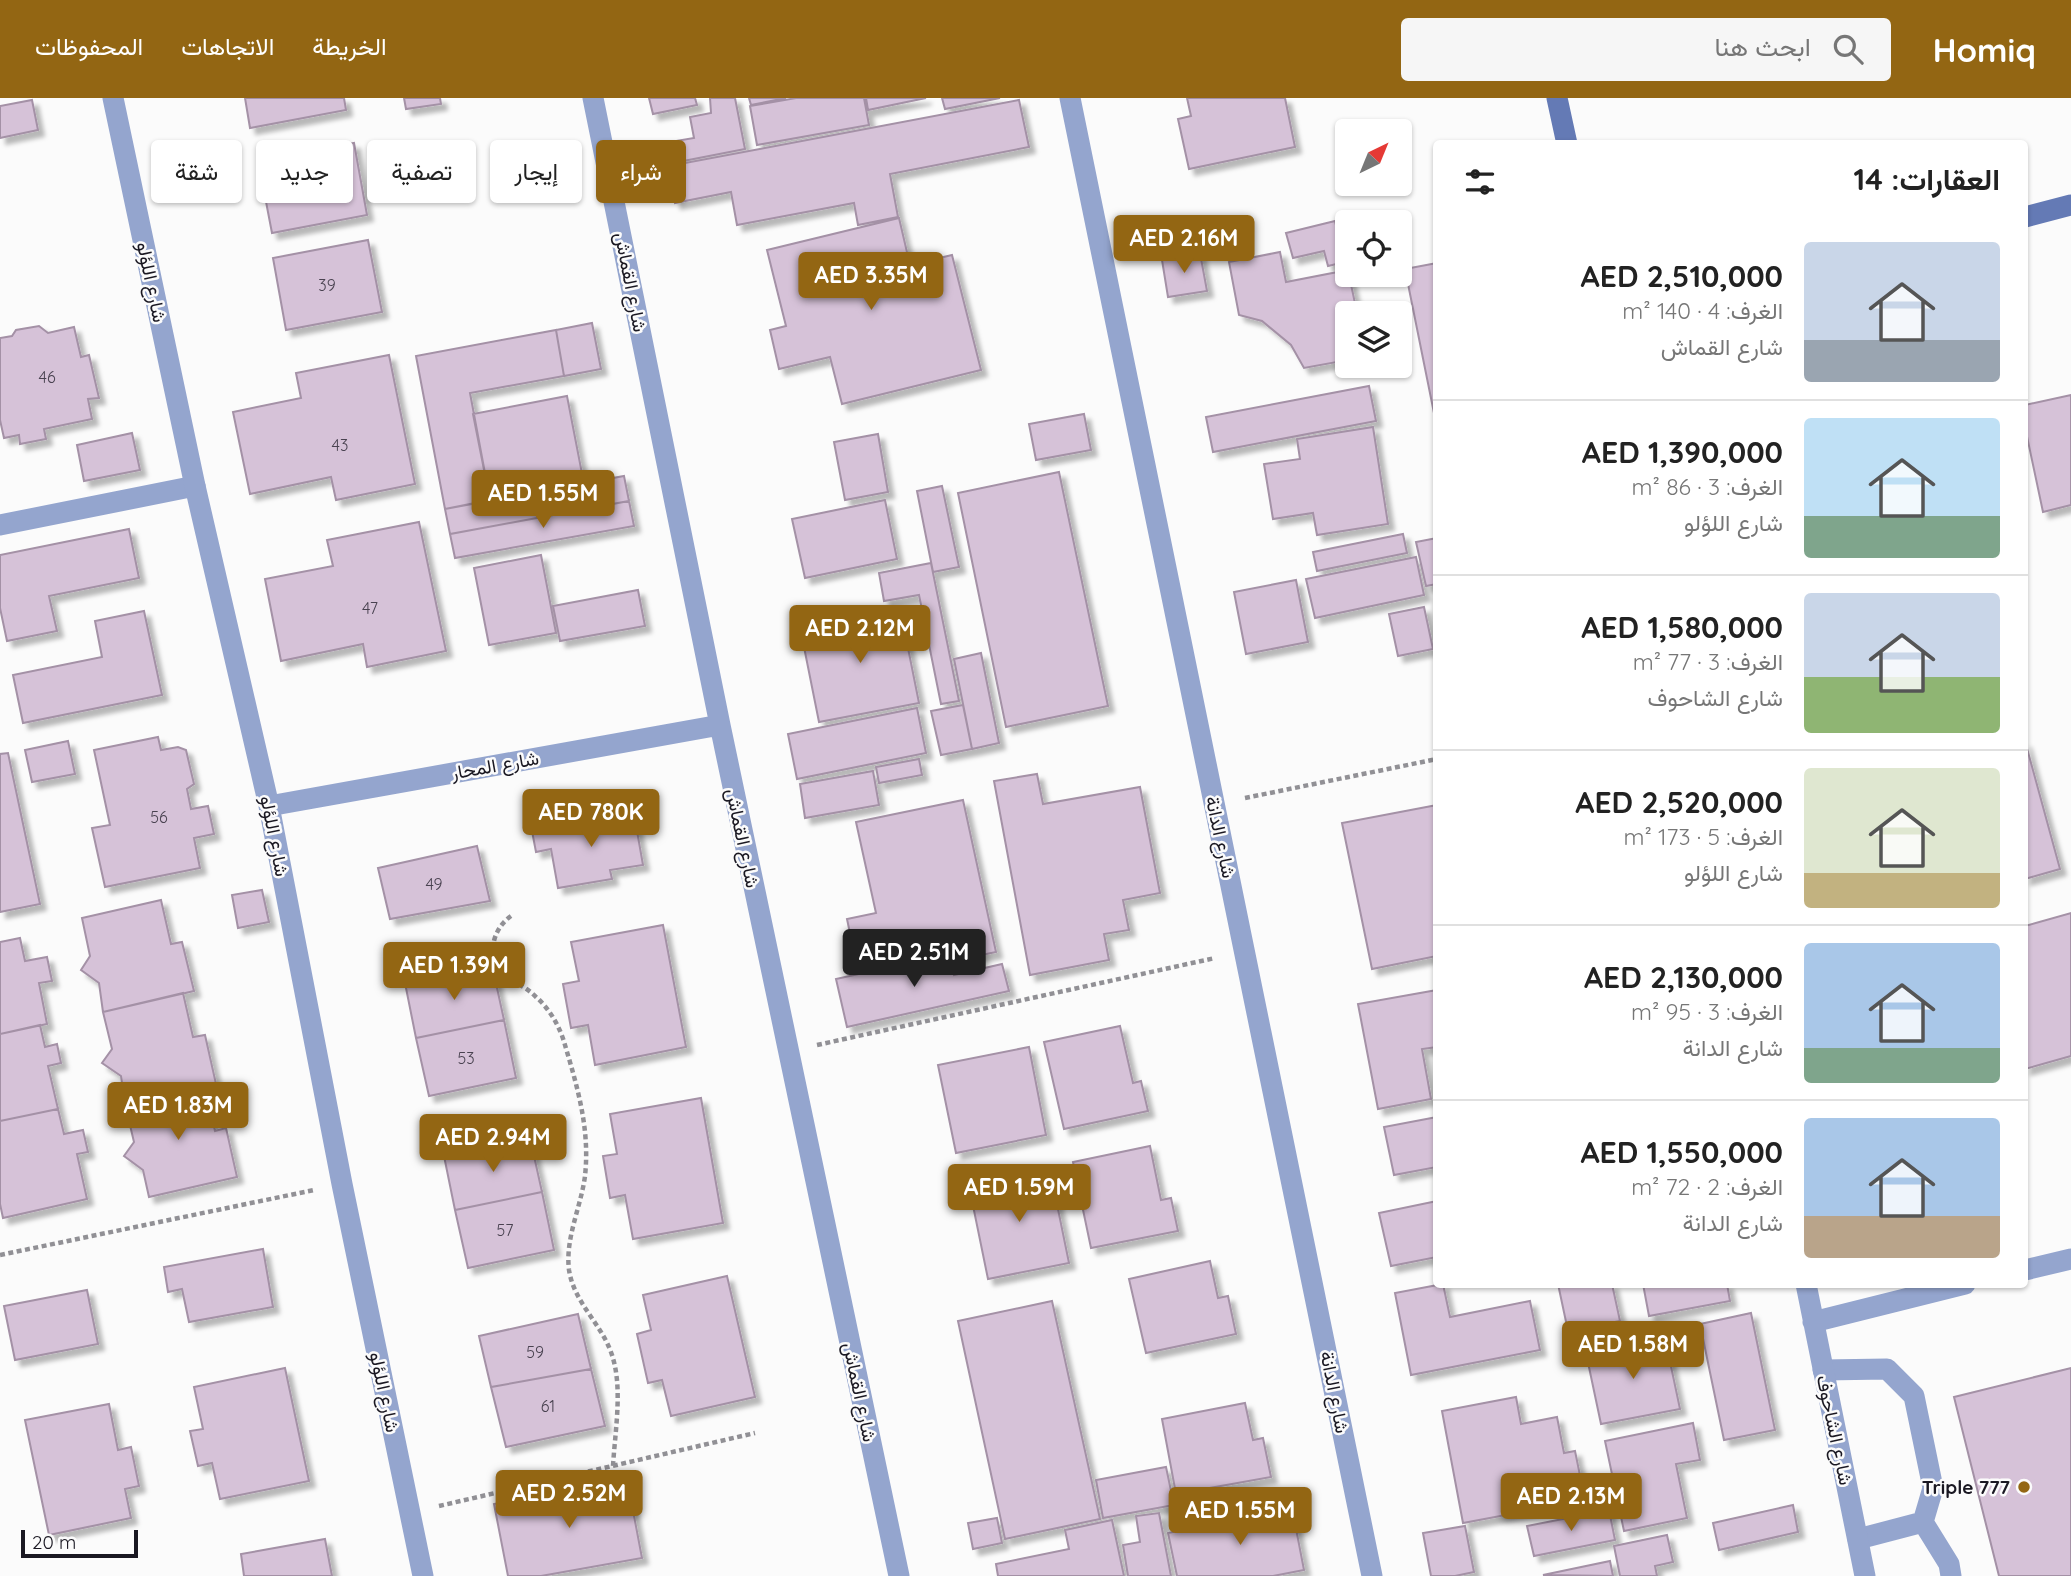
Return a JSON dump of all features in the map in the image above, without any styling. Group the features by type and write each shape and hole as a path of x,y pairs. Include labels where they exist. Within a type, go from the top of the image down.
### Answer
{"street":[{"name":"شارع اللؤلو","path":"113,98 195,486 270,807 342,1184 423,1576"},
{"name":"شارع القماش","path":"593,98 720,725 899,1576"},
{"name":"شارع الدانة","path":"1070,98 1372,1576"},
{"path":"1557,98 1566,140"},
{"path":"2028,216 2071,205"},
{"path":"0,525 195,486"},
{"name":"شارع المحار","path":"270,807 720,725"},
{"path":"2028,1269 2071,1259"},
{"name":"شارع الشاحوف","path":"1806,1288 1865,1576"},
{"path":"1813,1322 1949,1288"},
{"path":"1823,1370 1887,1369 1914,1396 1933,1488 1923,1522 1949,1564 1951,1576"},
{"path":"1858,1539 1923,1522"}],"path":[{"path":"1213,805 1433,760"},
{"path":"511,916 502,922 493,941 495,962 509,978 537,997 551,1014 562,1034 583,1107 585,1175 569,1246 569,1270 582,1303 604,1336 612,1355 616,1384 613,1466"},
{"path":"788,1050 1246,951"},
{"path":"0,1255 342,1184"},
{"path":"410,1513 755,1433"}],"building":[{"path":"245,98 344,98 346,110 250,128"},
{"path":"404,98 440,98 441,104 406,109"},
{"path":"649,98 695,98 697,105 653,114"},
{"path":"710,98 735,98 745,149 686,160 686,140 682,140 694,138 690,117 711,113"},
{"path":"749,98 786,98 751,105"},
{"path":"796,98 864,98 869,125 757,145 750,106"},
{"path":"866,98 926,98 868,110"},
{"path":"942,98 1000,98 945,109"},
{"path":"1187,98 1285,98 1295,147 1189,169 1178,119 1191,116"},
{"path":"32,100 38,130 0,138 0,106"},
{"path":"1019,100 1029,147 890,174 898,217 858,225 854,203 737,225 731,192 686,201 686,163"},
{"path":"353,143 367,215 272,233 266,203 353,203"},
{"path":"899,218 910,265 952,255 981,370 842,404 830,357 779,369 770,330 786,326 767,250"},
{"path":"1335,221 1335,264 1328,266 1324,251 1293,258 1286,233"},
{"path":"368,240 382,312 286,330 273,258"},
{"path":"1280,252 1286,282 1335,273 1335,287 1352,287 1354,301 1335,301 1335,362 1304,368 1291,345 1262,321 1239,315 1229,262"},
{"path":"1200,253 1207,291 1168,297 1162,260"},
{"path":"1433,264 1433,408 1412,301 1409,287 1412,287 1412,268"},
{"path":"592,323 601,369 564,376 556,330"},
{"path":"39,326 48,333 74,327 81,357 89,355 99,398 88,399 92,419 44,429 46,439 20,444 19,435 4,438 0,420 0,338 12,336 16,330"},
{"path":"556,330 564,376 470,393 490,500 445,509 416,356"},
{"path":"389,355 415,484 336,500 331,477 250,494 233,412 301,398 296,373"},
{"path":"1369,386 1376,421 1213,452 1206,417"},
{"path":"2071,395 2071,505 2043,512 2028,441 2028,404"},
{"path":"567,396 584,484 490,500 473,414"},
{"path":"1084,414 1091,450 1036,460 1029,424"},
{"path":"1373,427 1388,524 1317,535 1313,513 1273,519 1264,464 1300,459 1297,439"},
{"path":"132,433 140,470 84,481 77,445"},
{"path":"878,434 888,492 845,500 834,442"},
{"path":"1059,472 1108,706 1006,727 958,493"},
{"path":"624,476 629,501 450,534 445,509"},
{"path":"942,486 959,567 933,572 917,491"},
{"path":"885,500 897,559 805,578 792,519"},
{"path":"629,501 634,526 455,558 450,534"},
{"path":"419,522 446,651 367,667 363,644 281,661 265,579 333,566 327,540"},
{"path":"129,529 139,578 49,596 57,631 7,641 0,608 0,555"},
{"path":"1403,534 1407,553 1317,571 1313,552"},
{"path":"1433,539 1433,585 1426,586 1416,542"},
{"path":"541,555 556,633 489,645 474,568"},
{"path":"1416,557 1424,595 1315,618 1306,579"},
{"path":"931,563 959,701 941,704 919,595 884,601 879,573"},
{"path":"1296,580 1308,642 1246,654 1234,592"},
{"path":"638,590 645,626 560,641 553,606"},
{"path":"1424,607 1433,649 1398,656 1389,614"},
{"path":"900,608 919,703 819,722 800,627"},
{"path":"144,611 162,695 23,723 13,675 102,657 95,621"},
{"path":"981,653 999,743 972,749 954,659"},
{"path":"963,705 972,749 941,755 931,711"},
{"path":"917,708 926,753 797,779 788,734"},
{"path":"158,737 161,750 178,747 186,750 194,784 187,789 191,809 208,806 214,834 194,838 200,868 105,887 92,828 110,825 94,750"},
{"path":"68,741 75,774 32,782 25,750"},
{"path":"2028,752 2060,869 2028,878"},
{"path":"8,753 40,904 0,912 0,754"},
{"path":"919,759 922,775 879,783 876,767"},
{"path":"873,771 879,805 805,818 800,784"},
{"path":"1037,774 1043,804 1140,787 1160,893 1123,900 1129,930 1104,934 1109,960 1030,975 994,781"},
{"path":"963,800 996,952 953,961 949,942 856,962 847,919 876,913 856,822"},
{"path":"1433,806 1433,957 1372,969 1342,823"},
{"path":"634,814 643,865 610,870 612,879 558,888 551,849 536,852 532,831"},
{"path":"477,846 490,901 390,919 378,868"},
{"path":"262,890 269,922 238,928 232,895"},
{"path":"161,900 171,944 182,942 194,991 103,1012 99,983 81,970 90,956 82,918"},
{"path":"2071,913 2071,1056 2028,1068 2028,925"},
{"path":"663,925 686,1047 595,1065 588,1025 571,1028 563,984 579,981 571,942"},
{"path":"20,938 25,961 47,957 52,981 39,983 47,1024 0,1034 0,942"},
{"path":"949,954 954,975 1002,964 1009,991 847,1027 836,979"},
{"path":"492,965 504,1020 416,1038 405,983"},
{"path":"1433,991 1433,1048 1422,1049 1431,1099 1378,1109 1358,1004"},
{"path":"183,993 193,1037 205,1035 216,1084 125,1104 121,1076 102,1063 112,1049 103,1012"},
{"path":"504,1020 516,1078 429,1096 416,1038"},
{"path":"40,1025 45,1047 57,1044 61,1063 48,1066 58,1109 0,1121 0,1034"},
{"path":"1120,1026 1133,1083 1141,1081 1148,1111 1064,1129 1044,1042"},
{"path":"1029,1047 1046,1135 956,1153 938,1065"},
{"path":"205,1086 215,1131 226,1128 237,1177 149,1197 143,1170 124,1156 134,1142 125,1104"},
{"path":"701,1098 723,1223 633,1239 625,1195 610,1198 603,1156 617,1154 610,1114"},
{"path":"58,1109 64,1134 83,1130 88,1152 77,1154 87,1199 3,1218 0,1204 0,1121"},
{"path":"1433,1118 1433,1168 1394,1175 1384,1127"},
{"path":"530,1138 542,1192 455,1210 444,1156"},
{"path":"1150,1146 1161,1200 1171,1198 1178,1231 1091,1248 1073,1162"},
{"path":"1050,1170 1069,1263 988,1279 969,1186"},
{"path":"542,1192 554,1250 468,1268 455,1210"},
{"path":"1433,1202 1433,1258 1391,1266 1379,1213"},
{"path":"263,1249 273,1307 189,1322 182,1289 168,1292 164,1267"},
{"path":"1210,1261 1218,1298 1228,1296 1236,1334 1146,1353 1129,1279"},
{"path":"727,1276 755,1397 671,1416 662,1380 648,1383 637,1334 651,1330 643,1295"},
{"path":"1433,1286 1444,1288 1450,1317 1530,1301 1540,1350 1411,1375 1395,1293"},
{"path":"1559,1288 1613,1288 1620,1321 1568,1331"},
{"path":"1644,1288 1728,1288 1730,1301 1649,1316"},
{"path":"87,1290 98,1344 15,1360 4,1306"},
{"path":"1052,1301 1100,1519 1005,1539 958,1321"},
{"path":"1751,1313 1775,1430 1724,1440 1700,1324"},
{"path":"578,1314 591,1369 491,1387 479,1336"},
{"path":"1665,1338 1680,1409 1601,1424 1586,1353"},
{"path":"285,1368 309,1481 220,1499 212,1463 198,1466 190,1431 203,1429 194,1387"},
{"name":"Triple 777","path":"2071,1368 2071,1576 1999,1576 1954,1397"},
{"path":"591,1369 605,1426 506,1447 491,1387"},
{"path":"1516,1397 1521,1424 1557,1417 1564,1453 1575,1451 1585,1500 1463,1523 1442,1411"},
{"path":"1245,1403 1253,1440 1263,1438 1271,1477 1176,1494 1162,1419"},
{"path":"109,1404 118,1450 131,1447 139,1486 125,1489 131,1518 49,1535 25,1420"},
{"path":"1693,1423 1700,1460 1676,1464 1687,1518 1624,1531 1605,1441"},
{"path":"1166,1467 1174,1505 1103,1518 1096,1480"},
{"path":"627,1479 642,1558 541,1576 508,1576 494,1504"},
{"path":"1793,1505 1798,1532 1719,1550 1713,1523"},
{"path":"1292,1508 1304,1570 1273,1576 1177,1576 1168,1533"},
{"path":"1609,1510 1615,1540 1534,1556 1527,1526"},
{"path":"1159,1513 1171,1576 1128,1576 1123,1545 1140,1542 1136,1516"},
{"path":"997,1518 1002,1543 973,1549 968,1523"},
{"path":"1112,1520 1124,1576 998,1576 996,1564 1069,1549 1065,1530"},
{"path":"1465,1526 1474,1572 1455,1576 1431,1576 1423,1533"},
{"path":"1667,1535 1673,1562 1655,1566 1657,1576 1620,1576 1614,1546"},
{"path":"325,1539 332,1576 244,1576 241,1554"},
{"path":"1610,1561 1613,1576 1543,1575"}],"place":[{"name":"Triple 777","path":"2024,1487"}]}
